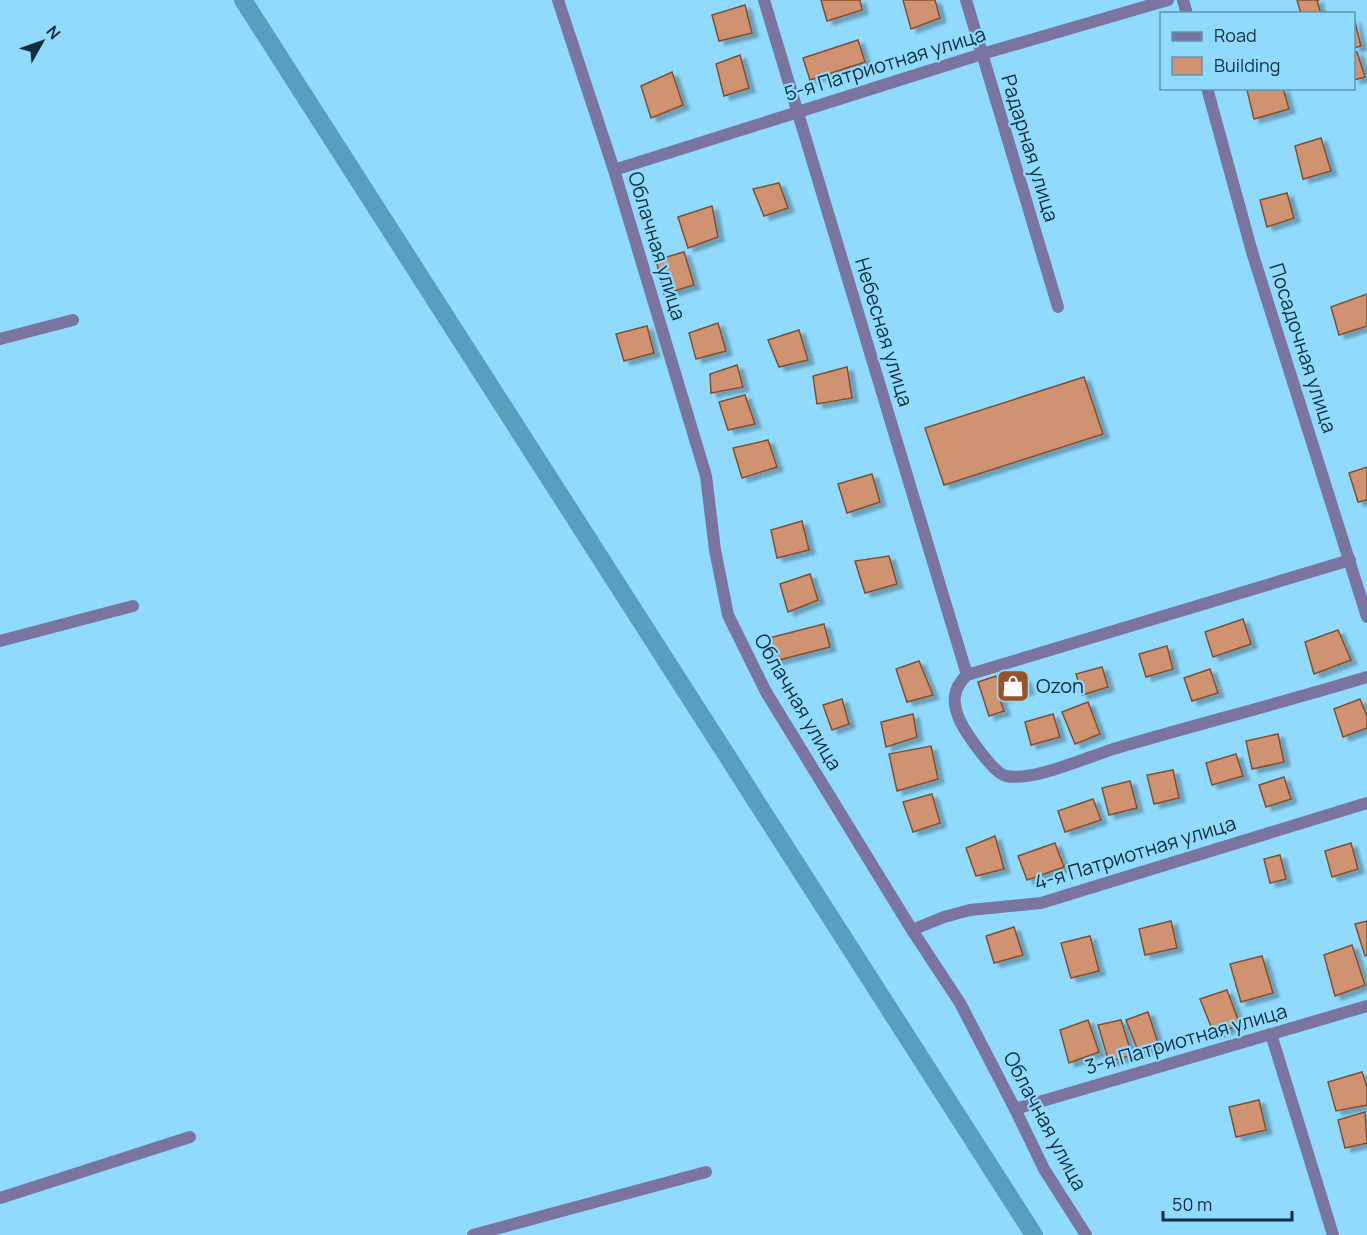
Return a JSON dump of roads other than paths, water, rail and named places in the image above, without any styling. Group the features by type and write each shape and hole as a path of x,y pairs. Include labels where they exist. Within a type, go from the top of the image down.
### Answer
{"street":[{"name":"Облачная улица","path":"558,0 614,170 706,476 715,550 728,615 766,693 912,930 960,1003 1016,1109 1044,1169 1086,1235"},
{"name":"Небесная улица","path":"764,0 966,675"},
{"name":"Радарная улица","path":"966,0 1058,307"},
{"name":"5-я Патриотная улица","path":"614,170 982,54 1168,0"},
{"name":"Посадочная улица","path":"1208,90 1252,252 1367,617"},
{"path":"0,339 73,320"},
{"path":"1350,560 966,675 957,684 954,696 960,720 990,765 1004,776 1028,777 1117,748 1367,677"},
{"path":"0,641 133,606"},
{"name":"4-я Патриотная улица","path":"912,930 944,917 970,910 1041,903 1367,803"},
{"name":"3-я Патриотная улица","path":"1016,1109 1367,1006"},
{"path":"1272,1034 1333,1235"},
{"path":"0,1197 190,1137"},
{"path":"473,1235 706,1172"}],"waterway":[{"path":"243,0 1034,1235"}],"place":[{"name":"Ozon","path":"1013,686"}]}
